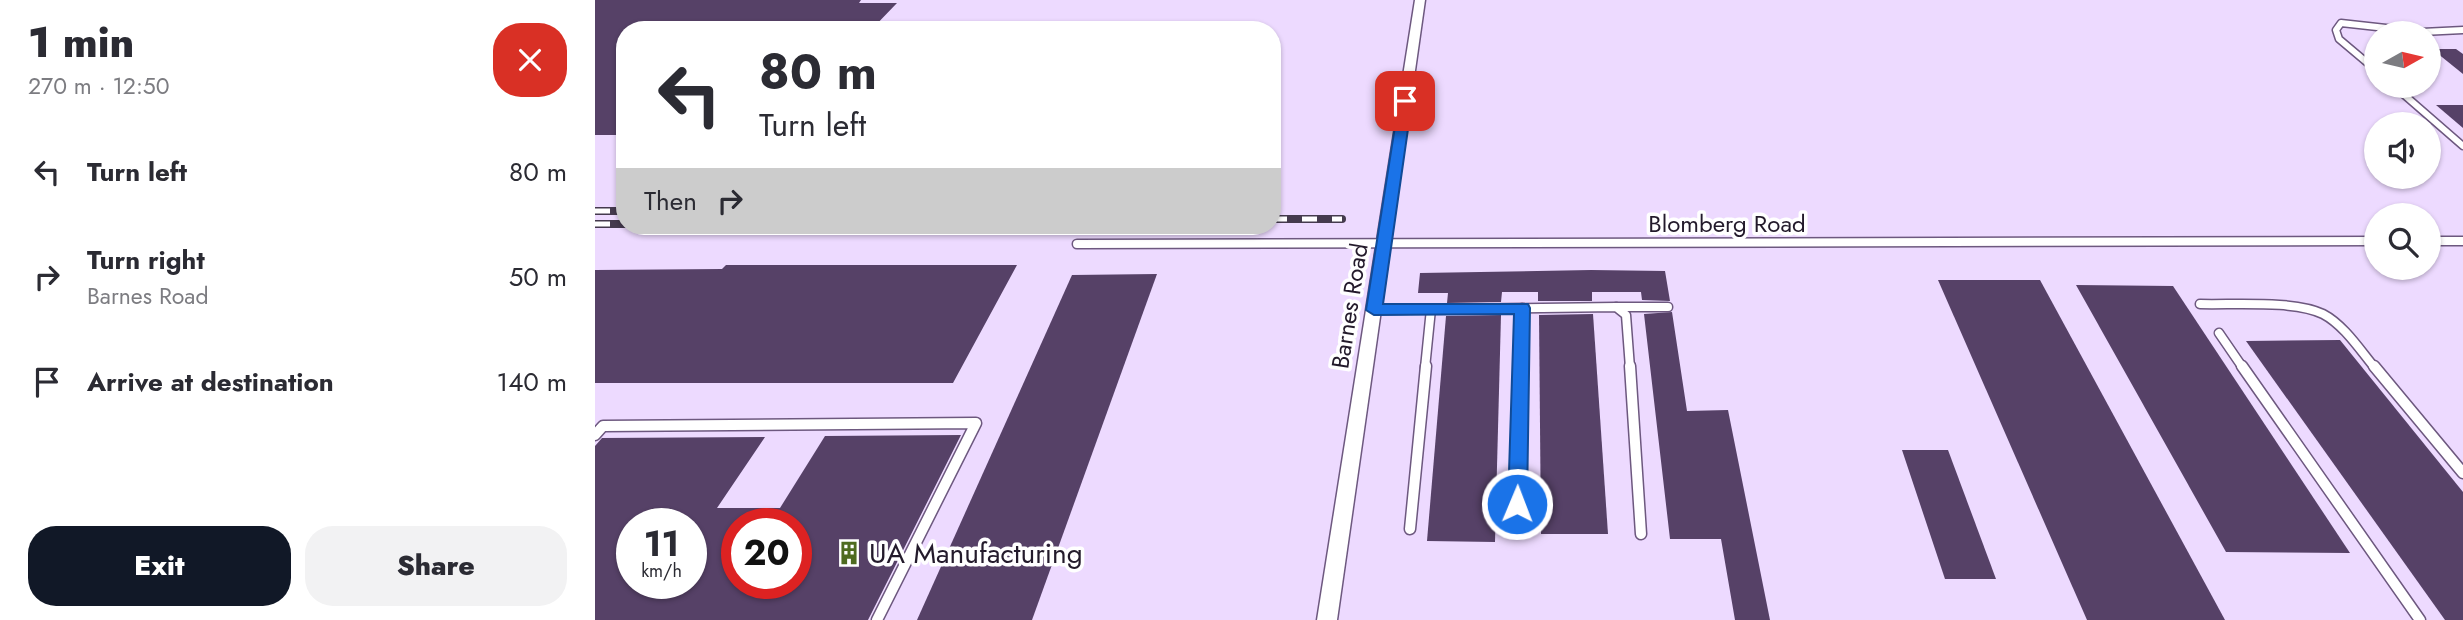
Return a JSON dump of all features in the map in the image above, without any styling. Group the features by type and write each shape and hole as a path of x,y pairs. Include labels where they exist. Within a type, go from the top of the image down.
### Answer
{"street":[{"name":"Barnes Road","path":"1327,620 1420,0"}],"lane":[{"path":"2364,26 2341,23 2336,30 2339,39 2364,60"},
{"path":"2441,31 2463,30"},
{"path":"2408,98 2463,146"},
{"name":"Blomberg Road","path":"1077,244 2364,241"},
{"path":"2441,241 2463,241"},
{"path":"2200,304 2304,307 2325,315 2351,339 2463,473"},
{"path":"1616,307 1626,315 1641,534"},
{"path":"1374,310 1668,307"},
{"path":"1517,532 1522,308"},
{"path":"1410,529 1431,309"},
{"path":"2219,333 2420,620"},
{"path":"595,435 603,426 976,423 877,620"}],"building":[{"path":"595,0 861,0 859,3 897,3 880,21 616,21 616,135 595,135"},
{"path":"2441,49 2456,49 2463,54 2463,74 2441,56"},
{"path":"2436,105 2463,105 2463,128"},
{"path":"726,265 1017,265 953,383 595,383 595,270 722,269"},
{"path":"1665,271 1670,301 1642,300 1641,292 1592,292 1592,301 1538,301 1538,292 1502,292 1501,302 1447,303 1448,293 1418,293 1420,273"},
{"path":"1157,274 1032,620 917,620 1072,275"},
{"path":"1938,280 2040,280 2225,620 2087,620"},
{"path":"2076,285 2173,286 2350,553 2226,552"},
{"path":"1672,312 1687,411 1728,410 1770,620 1735,620 1721,539 1670,539 1644,314"},
{"path":"1593,314 1608,534 1541,534 1539,315"},
{"path":"1501,315 1495,542 1427,541 1446,316"},
{"path":"2340,340 2463,492 2463,620 2445,620 2246,341"},
{"name":"UA Manufacturing","path":"961,435 868,620 595,620 595,446 602,438 765,437 717,508 721,508 721,599 812,599 812,508 780,508 825,436"},
{"path":"1902,450 1948,450 1996,579 1945,579"}],"railway":[{"path":"595,211 616,211"},
{"path":"1281,219 1342,219"},
{"path":"595,224 616,224"}],"place":[{"name":"UA Manufacturing","path":"849,553"}],"route":[{"path":"1405,101 1374,310 1522,308 1517,504"}]}
